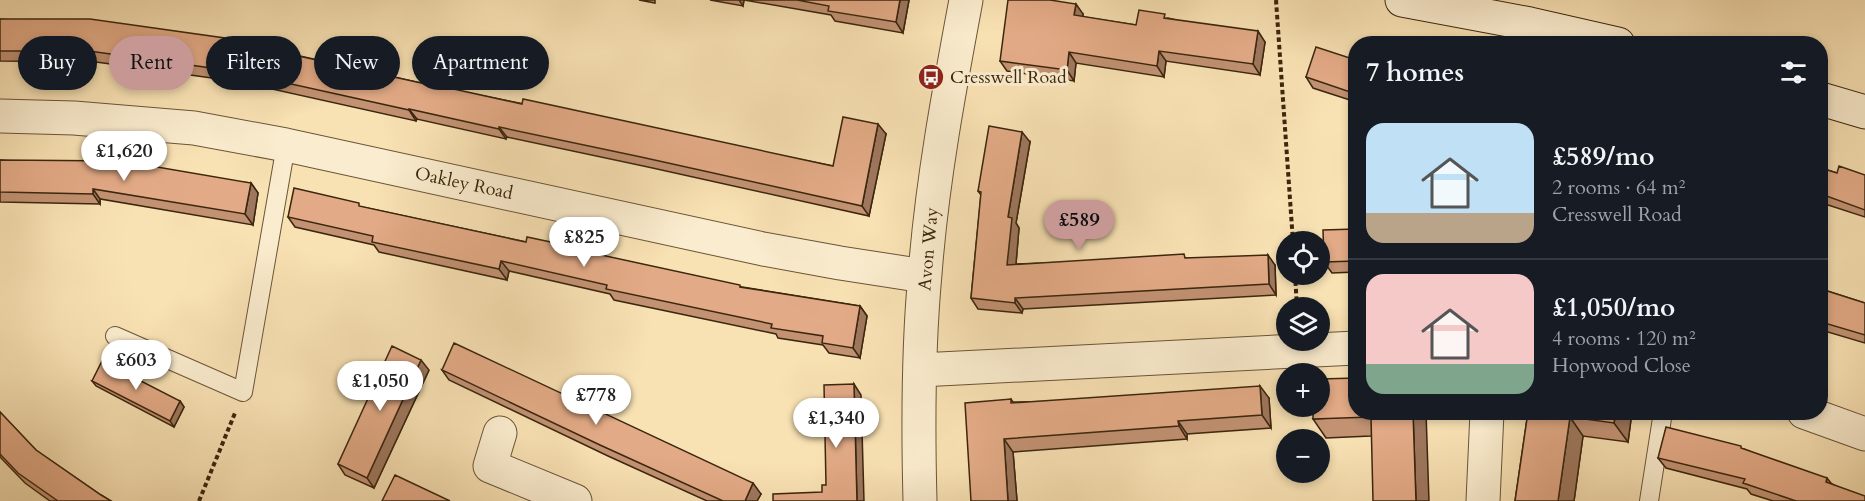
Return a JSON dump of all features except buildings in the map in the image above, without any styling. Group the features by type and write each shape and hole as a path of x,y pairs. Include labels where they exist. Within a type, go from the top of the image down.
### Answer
{"street":[{"name":"Avon Way","path":"920,501 920,370 924,276 934,188 966,0"},
{"path":"1402,0 1583,36"},
{"path":"1828,101 1865,112"},
{"name":"Oakley Road","path":"0,116 85,118 194,128 286,145 763,249 924,276"},
{"path":"920,370 1348,348"},
{"path":"1483,501 1487,420"},
{"path":"1826,420 1865,434"},
{"path":"500,433 490,466 575,501"}],"lane":[{"path":"115,336 243,392 286,145"},
{"path":"1649,501 1662,420"}],"path":[{"path":"1276,0 1292,231"},
{"path":"199,501 243,392"}],"place":[{"name":"Cresswell Road","path":"931,77"}]}
